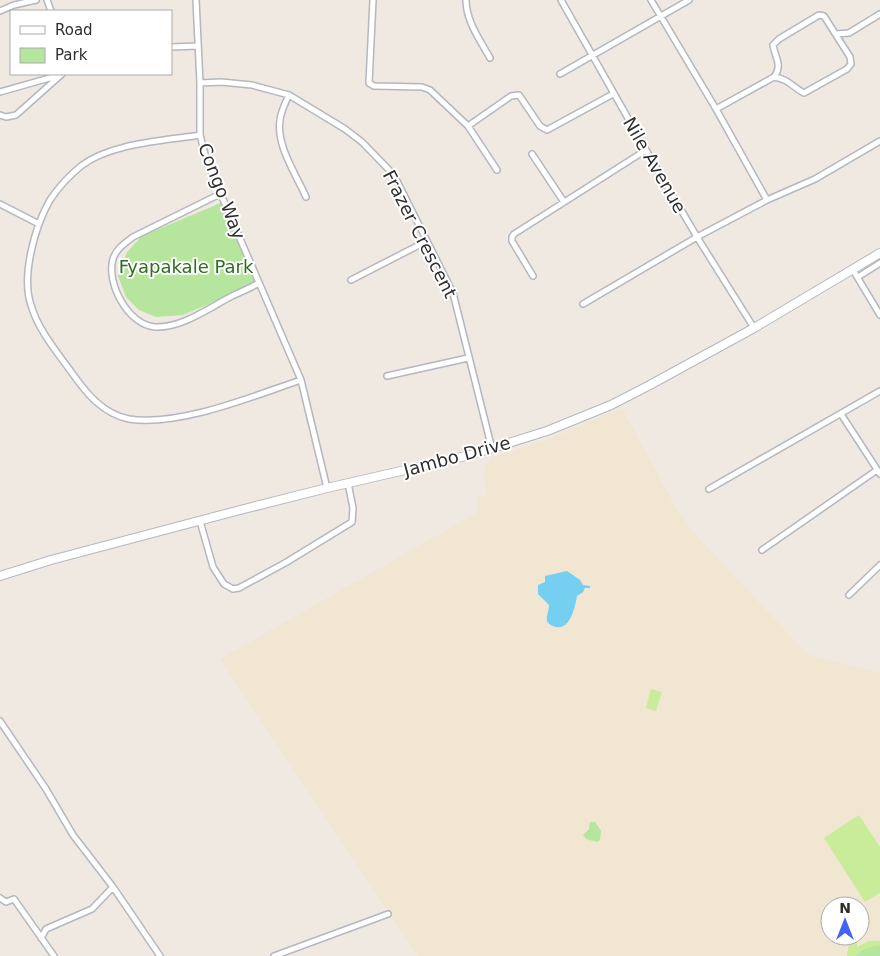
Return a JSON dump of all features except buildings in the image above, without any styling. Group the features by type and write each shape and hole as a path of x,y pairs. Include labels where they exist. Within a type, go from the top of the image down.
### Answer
{"main road":[{"name":"Jambo Drive","path":"0,576 55,559 327,488 492,449 547,431 611,405 754,328 880,253"}],"street":[{"path":"0,11 13,3 36,0"},
{"name":"Congo Way","path":"196,0 200,83 200,135 207,162 302,380 327,488"},
{"path":"373,0 368,83 374,86 426,88 468,126 497,170"},
{"path":"466,0 466,11 470,21 490,58"},
{"name":"Nile Avenue","path":"561,0 696,237 754,328"},
{"path":"651,0 716,109 767,200"},
{"path":"560,74 689,0"},
{"path":"836,34 849,33 880,14"},
{"path":"716,109 774,77 778,71 779,64 773,45 778,39 819,15 824,16 850,57 851,64 848,69 804,93 783,79 774,77"},
{"path":"842,45 849,33"},
{"path":"172,48 198,46"},
{"path":"0,92 59,75"},
{"path":"0,115 6,117 16,115 61,75"},
{"name":"Frazer Crescent","path":"200,83 221,82 252,85 289,95 345,129 362,142 394,174 453,293 492,449"},
{"path":"468,126 511,96 519,95 540,126 547,130 613,94"},
{"path":"289,95 282,109 280,135 283,147 306,197"},
{"path":"200,135 114,150 95,157 79,167 64,183 50,200 39,224 30,261 27,284 28,295 36,320 86,393 113,414 128,419 171,418 217,408 302,380"},
{"path":"584,304 696,237 767,200 814,179 880,141"},
{"path":"533,276 512,237 514,234 646,150"},
{"path":"532,154 564,202"},
{"path":"220,194 133,237 123,244 112,260 113,281 116,292 129,313 138,320 154,327 172,325 195,316 260,283"},
{"path":"0,204 39,224"},
{"path":"351,280 427,241"},
{"path":"858,277 880,263"},
{"path":"853,270 880,315"},
{"path":"387,376 468,358"},
{"path":"709,489 880,391"},
{"path":"762,550 878,472 841,414"},
{"path":"200,521 208,557 218,578 229,587 239,588 285,564 352,522 353,508 348,483"},
{"path":"848,595 880,565"},
{"path":"0,721 46,789 73,835 113,887 160,956"},
{"path":"41,938 46,929 92,909 113,887"},
{"path":"0,898 6,902 14,899 54,956"},
{"path":"274,956 388,914"}],"shaded area":[{"path":"622,408 676,508 694,533 807,654 880,673 880,956 418,956 220,659 478,512 477,498 488,495 484,479 485,467 492,457 549,439"}],"green space":[{"name":"Fyapakale Park","path":"223,202 258,283 183,315 156,317 139,310 126,297 118,276 127,252 142,236"},
{"path":"651,689 662,692 656,711 646,708"},
{"path":"859,815 880,847 880,893 870,899 870,896 861,896 824,838"},
{"path":"590,822 595,822 601,831 600,840 597,842 586,839 583,835 589,829"},
{"path":"870,941 880,941 880,946 866,948 855,956 847,956 849,946 870,946"},
{"path":"880,946 880,956 855,956 863,949"}],"water":[{"path":"567,571 580,580 583,585 590,586 590,588 585,588 577,596 571,618 564,626 559,627 549,624 547,621 549,605 538,594 538,585 545,582 545,576"}]}
